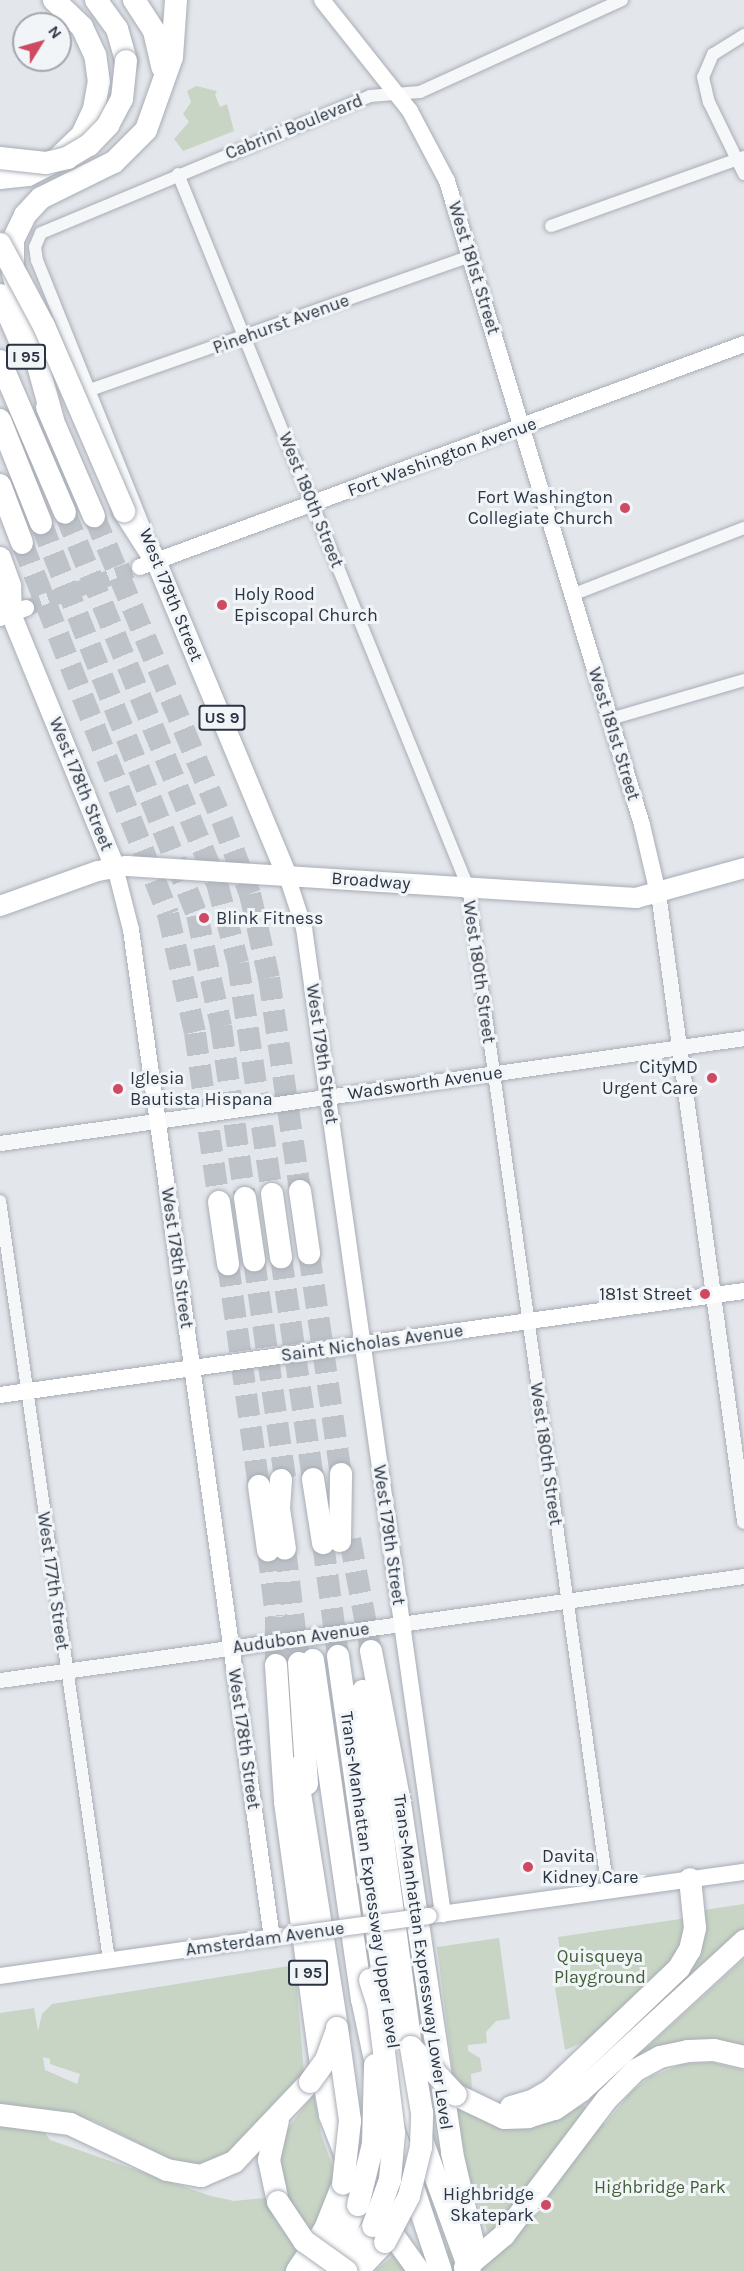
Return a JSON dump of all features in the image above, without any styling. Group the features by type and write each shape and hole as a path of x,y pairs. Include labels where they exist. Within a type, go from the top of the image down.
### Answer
{"highway":[{"path":"0,177 28,175 62,156 82,135 96,103 99,76 92,47 76,19 54,0"},
{"path":"0,158 46,163 67,158 89,145 119,106 125,87 126,61 117,29 96,0"},
{"path":"134,0 157,37 161,90"},
{"path":"53,420 13,274 15,235 25,215 41,198 106,166 131,148 150,124 172,57 176,0"},
{"name":"US 9","path":"0,244 44,326 148,564"},
{"name":"I 95","path":"0,295 94,516"},
{"name":"I 95","path":"0,361 65,513"},
{"path":"0,420 41,523"},
{"path":"0,485 22,543 0,495"},
{"path":"0,558 10,586 9,610"},
{"path":"300,1191 309,1253"},
{"path":"272,1194 281,1257"},
{"path":"245,1198 254,1260"},
{"path":"219,1202 228,1264"},
{"path":"313,1479 338,1541 341,1474"},
{"path":"259,1486 283,1549 279,1509 283,1480"},
{"path":"280,2115 269,2160 278,2202 304,2241 345,2271 406,2205 420,2155 423,2122 355,1654"},
{"name":"Trans-Manhattan Expressway Upper Level","path":"355,1654 393,2046 411,2110 465,2239 470,2271"},
{"name":"Trans-Manhattan Expressway Lower Level","path":"355,1654 400,1803 465,2239 480,2271"},
{"path":"293,1663 310,1843 350,2121 343,2184 330,2221 308,2267"},
{"name":"I 95","path":"293,1663 285,1803 327,2102 338,2139 357,2180 415,2265"},
{"name":"Trans-Manhattan Expressway Upper Level","path":"293,1663 369,2038 384,2099 437,2260"},
{"path":"464,2100 511,2107 541,2097 676,1972 693,1939 690,1880"},
{"path":"308,2267 339,2241 358,2205 370,2161 375,2115 370,1980 363,1925"},
{"path":"411,2047 464,2100 496,2116 519,2118 562,2105 744,1941"},
{"path":"357,2271 379,2234 390,2180 394,2140 378,2004 370,1980"},
{"path":"0,2115 70,2124 167,2170 194,2176 230,2165 280,2115 310,2082 326,2060 337,2028"},
{"path":"459,2271 483,2256 504,2235 594,2116 626,2078 656,2058 704,2050 744,2057"}],"main road":[{"name":"West 181st Street","path":"322,0 396,93 419,126 442,168 471,256 610,719 658,893"},
{"name":"Fort Washington Avenue","path":"148,564 522,428 744,344"},
{"name":"West 179th Street","path":"148,564 287,876 302,916 402,1623 436,1915"},
{"name":"West 178th Street","path":"9,610 115,867 129,921 272,1938"},
{"name":"Broadway","path":"0,906 115,867 636,898 744,868"},
{"name":"Saint Nicholas Avenue","path":"0,1395 744,1291"},
{"name":"Amsterdam Avenue","path":"0,1976 744,1872"}],"street":[{"name":"Cabrini Boulevard","path":"37,239 52,226 370,96 420,92 622,0"},
{"path":"744,35 713,54 703,76 709,102 741,158 744,174"},
{"path":"551,226 741,158"},
{"name":"West 180th Street","path":"178,174 468,887 608,1891"},
{"name":"West 179th Street","path":"37,239 37,261 90,390 148,564"},
{"name":"Pinehurst Avenue","path":"90,390 245,338 471,256"},
{"path":"572,595 744,528"},
{"path":"610,719 744,680"},
{"name":"West 181st Street","path":"658,893 711,1295 744,1521"},
{"name":"Wadsworth Avenue","path":"0,1143 744,1038"},
{"name":"West 177th Street","path":"0,1201 65,1671 110,1960"},
{"name":"Audubon Avenue","path":"0,1680 744,1576"}],"green space":[{"path":"196,86 217,91 215,95 220,107 227,104 234,131 183,151 174,139 189,122 183,114 191,102 187,91"},
{"path":"744,1904 744,1929 685,1979 704,1910"},
{"name":"Quisqueya Playground","path":"687,1918 677,1956 589,2040 565,2050 555,1988 565,1986 558,1937"},
{"path":"499,1938 510,2019 496,2021 486,2032 487,2043 468,2045 468,2051 480,2058 482,2071 471,2074 472,2090 454,2080 437,1947"},
{"path":"744,1959 744,2046 719,2040 688,2040 622,2070"},
{"path":"295,1965 304,2074 235,2149 208,2164 178,2163 92,2120 42,2109 0,2107 0,2013 34,2008 38,2031 42,2014 52,2004","holes":["43,2057 50,2059 50,2064 80,2074 77,2084 45,2070"]},
{"name":"Highbridge Park","path":"711,2062 744,2070 744,2271 375,2271 394,2255 404,2265 489,2236 468,2173 456,2107 489,2120 583,2105 605,2124 631,2092 650,2077 683,2064"},
{"path":"314,2094 321,2134 335,2173 322,2271 0,2271 0,2122 38,2123 50,2140 211,2196 234,2201 265,2198 268,2206 283,2135"}],"tunnel":[{"path":"65,513 217,883 238,963 272,1194"},
{"path":"94,516 222,820 250,894 269,978 300,1191"},
{"path":"41,523 197,915 221,1026 245,1198"},
{"path":"22,543 168,914 195,1033 219,1202"},
{"path":"26,608 140,567"},
{"path":"309,1253 341,1474"},
{"path":"281,1257 313,1479"},
{"path":"254,1260 285,1479"},
{"path":"228,1264 259,1486"},
{"path":"350,1539 371,1651"},
{"path":"323,1543 338,1656"},
{"path":"285,1549 299,1663"},
{"path":"268,1550 276,1617 276,1665"}],"place":[{"name":"Fort Washington Collegiate Church","path":"625,508"},
{"name":"Holy Rood Episcopal Church","path":"222,605"},
{"name":"Blink Fitness","path":"204,918"},
{"name":"CityMD Urgent Care","path":"712,1078"},
{"name":"Iglesia Bautista Hispana","path":"118,1089"},
{"name":"181st Street","path":"705,1294"},
{"name":"Davita Kidney Care","path":"528,1867"},
{"name":"Highbridge Skatepark","path":"546,2205"}]}
